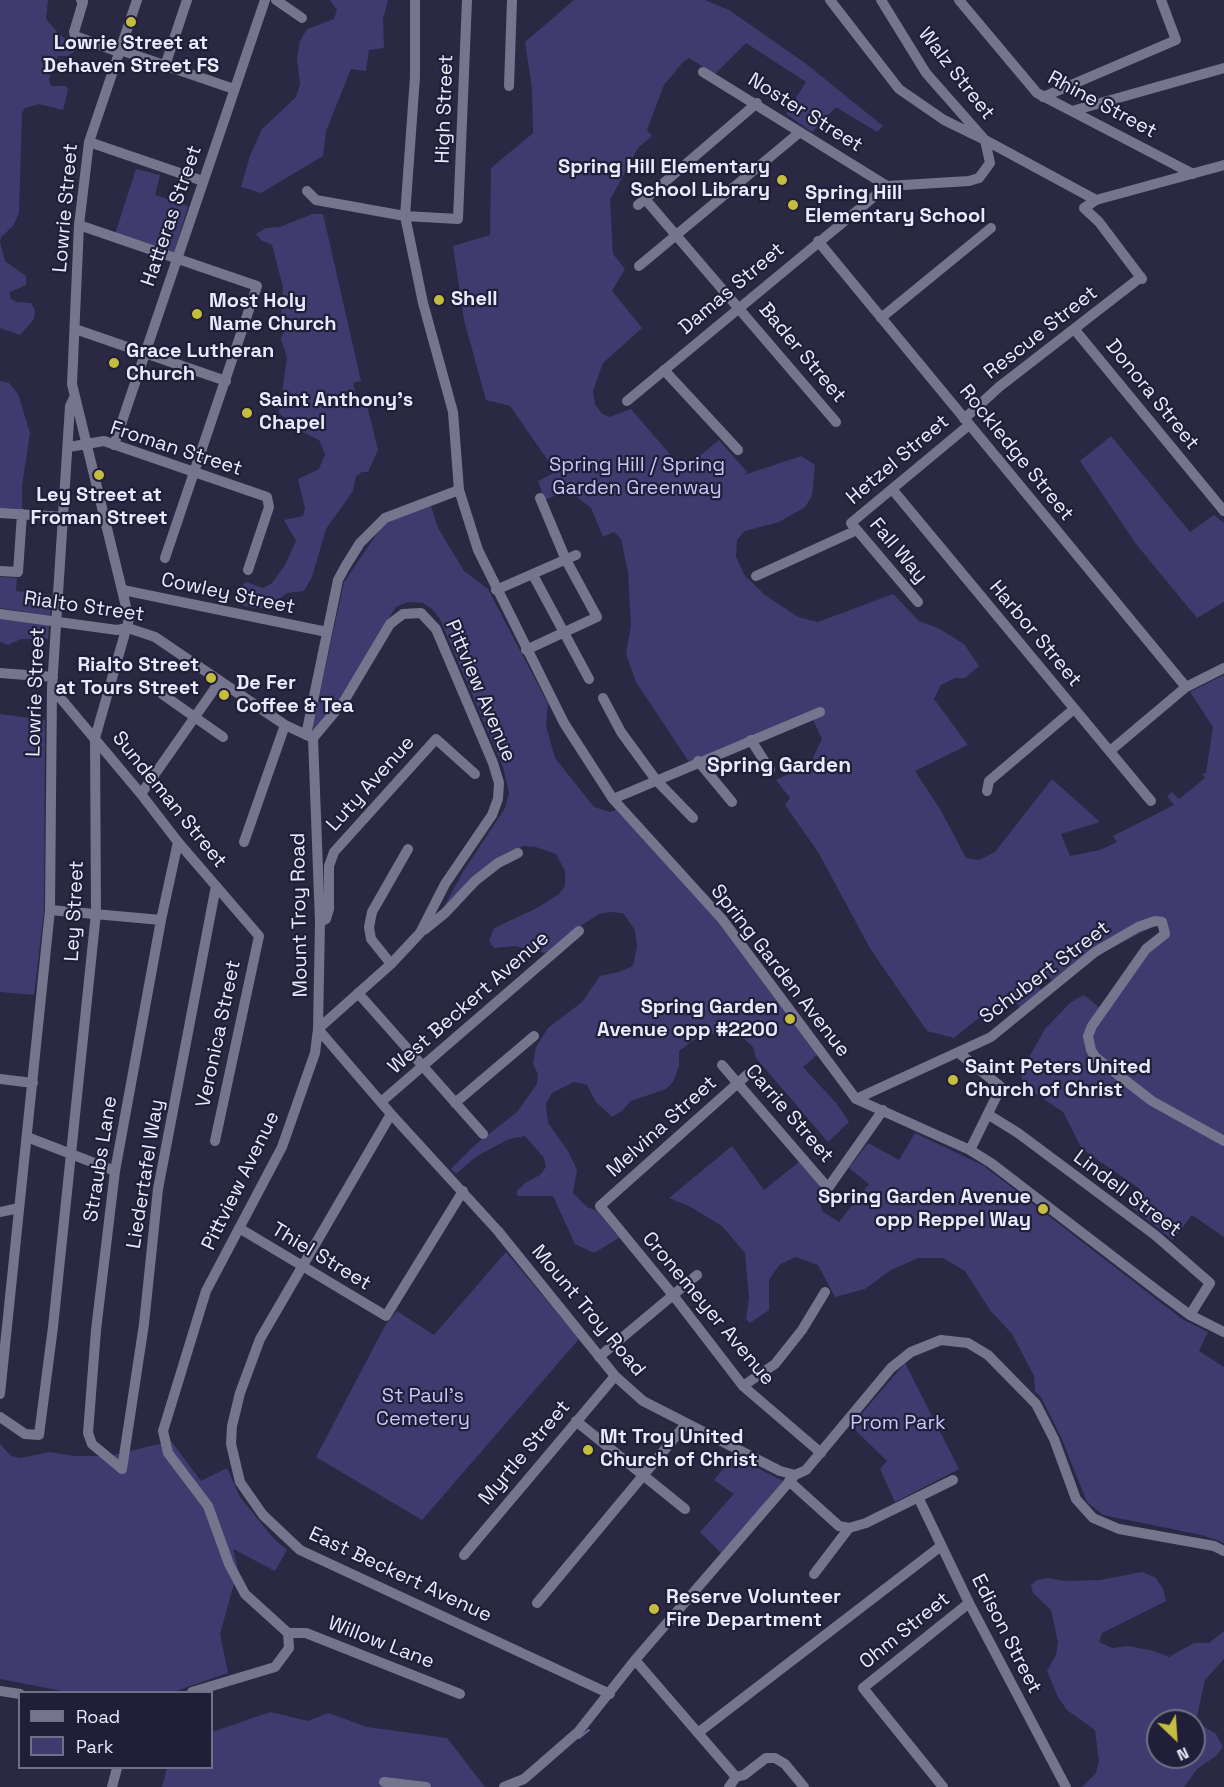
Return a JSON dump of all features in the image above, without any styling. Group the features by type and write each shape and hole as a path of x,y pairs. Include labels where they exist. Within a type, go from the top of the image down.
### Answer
{"street":[{"path":"81,0 83,2 74,32 75,36 81,40 234,89"},
{"name":"Lowrie Street","path":"0,1394 4,1322 27,1137 50,910 52,682 65,517 70,406 74,398 72,384 80,225 89,142 137,0"},
{"path":"165,66 187,0"},
{"name":"Hatteras Street","path":"114,445 265,0"},
{"path":"276,0 302,18"},
{"name":"Spring Garden Avenue","path":"415,0 415,77 405,216 423,303 453,411 459,490 478,550 564,723 613,799 722,919 856,1099"},
{"name":"High Street","path":"405,216 458,219 467,0"},
{"path":"509,86 512,0"},
{"path":"830,0 899,89 944,120 1096,200 1224,165"},
{"name":"Walz Street","path":"881,0 927,73 985,140"},
{"name":"Rhine Street","path":"958,0 1030,86 1043,97 1193,174"},
{"path":"1043,97 1176,40 1161,0"},
{"path":"1072,111 1224,68"},
{"name":"Noster Street","path":"703,72 757,103 887,186"},
{"name":"Bader Street","path":"757,103 642,202 676,233 836,422"},
{"path":"639,266 800,132"},
{"path":"887,186 969,181 979,178 990,163 985,140"},
{"path":"89,142 203,181"},
{"name":"Damas Street","path":"627,400 887,186"},
{"path":"307,191 316,200 405,216"},
{"name":"Rescue Street","path":"966,422 999,387 1142,278 1099,222 1084,208 1096,200"},
{"path":"80,225 257,286 165,558"},
{"path":"881,318 991,228"},
{"name":"Rockledge Street","path":"818,241 1186,687"},
{"path":"75,329 226,381"},
{"name":"Donora Street","path":"1075,330 1224,511"},
{"path":"664,370 738,450"},
{"name":"Ley Street","path":"0,1417 25,1434 39,1435 96,913 95,738 129,619 74,398"},
{"name":"Hetzel Street","path":"756,576 854,527 966,422"},
{"name":"Froman Street","path":"69,447 98,441 114,445 195,472 270,501 248,570"},
{"name":"Harbor Street","path":"892,489 1151,801"},
{"name":"Mount Troy Road","path":"459,490 385,518 360,543 338,580 310,736 320,922 318,1029 391,1114 463,1191 615,1376 643,1401 792,1478"},
{"path":"526,650 597,617 571,558 540,498"},
{"path":"0,513 65,517"},
{"path":"0,571 18,572 22,514"},
{"name":"Fall Way","path":"854,527 918,602"},
{"path":"496,590 571,558"},
{"path":"533,575 589,679"},
{"name":"Cowley Street","path":"123,590 327,633"},
{"name":"Pittview Avenue","path":"288,1633 245,1594 229,1564 208,1506 168,1453 163,1431 207,1291 290,1127 315,1053 318,1029 391,964 420,933 445,884 492,815 498,799 499,783 493,763 436,629 421,613 408,612 390,624 344,701 310,736"},
{"name":"Rialto Street","path":"0,614 117,630 128,628 156,637 285,725 310,736"},
{"path":"1110,751 1186,687 1224,668"},
{"path":"0,673 52,682"},
{"path":"141,794 220,681"},
{"name":"Sundeman Street","path":"52,682 178,842 259,936"},
{"path":"162,694 223,737"},
{"path":"603,698 621,732 656,780 693,818"},
{"path":"987,791 989,781 1074,709"},
{"path":"613,799 698,761 820,712"},
{"path":"244,842 285,725"},
{"name":"Luty Avenue","path":"320,922 326,919 329,909 329,866 334,852 436,739 475,774"},
{"path":"751,740 770,770"},
{"path":"698,761 732,802"},
{"name":"Straubs Lane","path":"122,1469 92,1444 88,1433 96,1330 115,1171 161,920 178,842"},
{"path":"391,964 371,939 369,927 372,912 408,849"},
{"path":"420,933 445,913 475,881 498,863 518,853"},
{"name":"Liedertafel Way","path":"122,1469 144,1324 158,1189 216,886"},
{"path":"50,910 161,920"},
{"name":"Schubert Street","path":"856,1099 991,1037 1095,952 1137,927 1155,921 1162,922 1164,934 1140,956 1092,1026 1088,1036 1090,1050 1095,1057 1152,1101 1224,1141"},
{"name":"West Beckert Avenue","path":"381,1102 579,931"},
{"name":"Veronica Street","path":"215,1141 259,936"},
{"path":"358,993 483,1134"},
{"path":"455,1103 534,1036"},
{"path":"959,1053 1001,1087 970,1150"},
{"name":"Carrie Street","path":"722,1065 828,1188 883,1110"},
{"name":"Melvina Street","path":"600,1206 748,1074"},
{"path":"0,1079 33,1083"},
{"path":"856,1099 970,1150 995,1166 1190,1315 1224,1332"},
{"name":"East Beckert Avenue","path":"391,1114 260,1339 240,1393 232,1426 231,1444 234,1465 248,1497 274,1527 300,1550 610,1694"},
{"name":"Lindell Street","path":"989,1115 1018,1133 1155,1235 1210,1283 1190,1315"},
{"path":"27,1137 115,1171"},
{"name":"Thiel Street","path":"239,1228 300,1267 386,1316 463,1191"},
{"name":"Cronemeyer Avenue","path":"600,1206 674,1295 743,1386 821,1453"},
{"path":"0,1212 19,1208"},
{"path":"599,1357 697,1275"},
{"path":"743,1386 775,1364 802,1330 825,1292"},
{"path":"504,1787 524,1779 578,1732 635,1660 792,1478 806,1470 821,1453 891,1368 911,1352 941,1340 968,1343 988,1355 1036,1404 1054,1438 1076,1499 1093,1518 1119,1529 1214,1546 1224,1551"},
{"name":"Myrtle Street","path":"464,1554 615,1376"},
{"path":"576,1421 685,1509"},
{"path":"537,1603 686,1424"},
{"path":"792,1478 838,1526 849,1528 866,1523 953,1480"},
{"name":"Edison Street","path":"918,1497 969,1603 1066,1787"},
{"path":"814,1574 849,1528"},
{"path":"699,1732 941,1546"},
{"name":"Ohm Street","path":"943,1787 863,1688 969,1603"},
{"path":"195,1691 275,1667 289,1648 288,1633"},
{"name":"Willow Lane","path":"288,1633 306,1633 459,1694"},
{"path":"635,1660 736,1777"},
{"path":"0,1691 18,1694"},
{"path":"729,1787 736,1777 744,1775 766,1758 775,1758 785,1764 804,1787"},
{"path":"112,1787 116,1769"},
{"path":"384,1782 426,1787"}],"green space":[{"path":"0,0 48,0 46,19 60,35 75,45 74,52 68,56 58,56 49,79 51,86 66,86 68,90 63,110 39,104 25,108 22,113 19,213 13,226 1,237 0,242"},
{"path":"330,0 388,0 383,19 384,48 369,50 366,71 351,69 326,131 323,156 261,193 241,187 250,156 262,129 296,97 300,84 297,58 300,41 307,29 334,19 337,10"},
{"name":"Spring Hill / Spring Garden Greenway","path":"574,0 705,0 729,10 805,63 883,126 877,132 836,107 812,132 786,114 806,82 746,43 715,74 689,58 684,61 664,85 647,130 652,136 638,148 610,200 613,254 625,269 612,291 642,328 603,363 593,391 595,404 602,414 610,417 631,409 673,458 685,468 719,440 747,472 744,475 801,456 815,465 812,496 805,507 779,522 745,531 737,540 736,557 745,576 765,595 798,617 818,622 893,594 919,621 938,628 964,644 979,666 965,678 955,678 941,685 934,699 968,745 915,771 940,809 966,858 979,860 995,852 1052,779 1100,822 1061,834 1070,856 1100,850 1117,842 1113,836 1174,805 1167,796 1172,792 1179,799 1205,778 1202,774 1206,773 1213,727 1190,692 1224,675 1224,1237 1192,1215 1173,1240 1129,1205 1140,1189 1082,1149 1063,1112 1032,1091 1022,1080 1021,1071 1045,1029 1071,1002 1084,995 1100,1008 1162,933 1158,924 1098,955 1053,982 1042,968 1031,977 1042,991 1021,1009 1009,993 954,1038 927,1031 871,950 818,852 785,805 790,798 776,780 810,764 822,739 810,713 689,762 636,682 626,654 631,625 628,572 621,539 614,532 603,537 591,508 568,490 545,500 538,481 556,472 510,406 486,400 464,320 453,246 490,235 491,168 533,133 532,88 525,42"},
{"path":"136,169 160,175 155,195 188,206 174,254 115,234"},
{"path":"312,214 323,214 361,381 353,383 358,403 366,401 378,450 368,472 362,472 356,476 353,491 326,529 312,577 304,591 287,593 268,608 254,608 241,605 237,598 240,587 246,582 263,588 272,583 285,565 296,541 284,520 303,516 305,509 298,479 319,469 325,454 319,440 299,430 279,413 287,358 281,339 284,330 281,320 283,287 272,245 261,240 256,234 266,228 280,227"},
{"path":"0,242 5,261 26,276 26,285 10,292 10,298 16,302 31,303 35,310 34,319 20,335 0,328"},
{"path":"0,381 9,383 18,394 30,433 22,486 22,509 18,514 0,513"},
{"path":"1111,436 1190,532 1214,515 1224,523 1224,602 1197,618 1136,544 1080,461"},
{"path":"431,506 438,528 464,571 488,589 548,704 546,726 555,758 594,807 610,812 616,810 707,907 817,1055 803,1067 837,1104 849,1122 828,1142 756,1058 753,1047 740,1035 725,1031 698,1037 679,1051 679,1066 673,1082 666,1089 631,1101 622,1111 612,1117 596,1102 587,1085 574,1082 552,1093 546,1104 548,1123 568,1151 577,1170 573,1193 587,1207 597,1211 619,1238 594,1253 575,1244 553,1196 518,1196 516,1192 525,1183 540,1175 546,1167 544,1158 525,1136 509,1139 477,1156 456,1174 451,1169 475,1145 517,1112 537,1084 538,1074 533,1064 536,1047 548,1028 582,1002 600,976 633,966 637,947 635,930 623,913 609,912 599,914 582,925 546,953 514,946 494,948 489,941 494,928 537,908 559,894 565,886 565,871 556,854 536,847 523,846 509,854 445,912 446,903 463,872 505,808 509,793 503,767 440,619 423,603 408,602 396,607 339,699 311,734 344,582 385,522"},
{"path":"0,577 17,578 16,591 52,595 50,616 0,608"},
{"path":"0,618 49,625 48,639 21,639 8,645 0,642"},
{"path":"0,714 45,720 44,911 34,995 0,992"},
{"path":"915,1133 984,1166 1182,1319 1208,1332 1199,1351 1224,1367 1224,1543 1202,1535 1103,1515 1087,1502 1061,1437 1041,1397 1035,1391 1034,1376 1012,1334 990,1310 965,1271 943,1258 918,1258 891,1270 865,1289 835,1297 818,1265 795,1257 779,1265 769,1280 769,1310 750,1323 746,1319 749,1298 745,1253 722,1226 689,1206 669,1198 732,1146 764,1190 799,1162 821,1186 818,1189 822,1211 839,1222 869,1184 849,1168 868,1143 899,1160"},
{"name":"St Paul's Cemetery","path":"506,1252 579,1339 422,1520 316,1457 386,1324 397,1311 434,1335"},
{"name":"Prom Park","path":"905,1363 959,1469 895,1502 880,1469 887,1461 851,1426"},
{"path":"171,1441 201,1481 227,1468 240,1497 274,1539 287,1550 275,1571 233,1549 238,1569 220,1634 228,1673 176,1691 62,1691 0,1679 0,1444 11,1456 21,1458 49,1452 75,1456 110,1456"},
{"path":"734,1456 783,1481 722,1554 700,1532 734,1494 714,1480"},
{"path":"1142,1572 1156,1578 1163,1589 1166,1601 1102,1633 1099,1642 1112,1648 1128,1646 1154,1651 1169,1657 1194,1643 1209,1643 1224,1631 1224,1659 1205,1680 1199,1709 1146,1709 1146,1769 1197,1769 1184,1787 1082,1787 1096,1773 1099,1761 1095,1730 1067,1710 1058,1697 1047,1671 1056,1655 1058,1642 1051,1610 1033,1593 1031,1585 1037,1580 1049,1578 1064,1581 1100,1580"},
{"path":"270,1712 308,1721 328,1713 367,1727 447,1738 485,1787 162,1787 167,1769 213,1769 213,1732"},
{"path":"1206,1728 1216,1734 1223,1747 1216,1756 1206,1763"}],"waterway":[{"path":"579,1738 589,1730"}],"place":[{"name":"Lowrie Street at Dehaven Street FS","path":"131,22"},
{"name":"Spring Hill Elementary School Library","path":"782,180"},
{"name":"Spring Hill Elementary School","path":"793,205"},
{"name":"Shell","path":"439,300"},
{"name":"Most Holy Name Church","path":"197,314"},
{"name":"Grace Lutheran Church","path":"114,363"},
{"name":"Saint Anthony's Chapel","path":"247,413"},
{"name":"Ley Street at Froman Street","path":"99,475"},
{"name":"Rialto Street at Tours Street","path":"211,678"},
{"name":"De Fer Coffee & Tea","path":"224,695"},
{"name":"Spring Garden Avenue opp #2200","path":"790,1019"},
{"name":"Saint Peters United Church of Christ","path":"953,1080"},
{"name":"Spring Garden Avenue opp Reppel Way","path":"1043,1209"},
{"name":"Mt Troy United Church of Christ","path":"588,1450"},
{"name":"Reserve Volunteer Fire Department","path":"654,1609"}],"district":[{"name":"Spring Garden","path":"779,766"}]}
